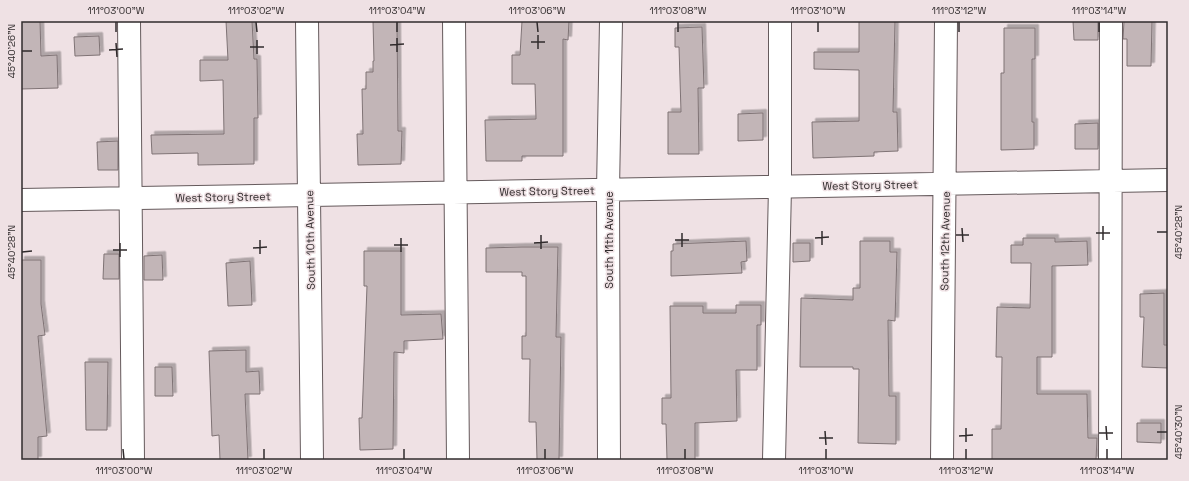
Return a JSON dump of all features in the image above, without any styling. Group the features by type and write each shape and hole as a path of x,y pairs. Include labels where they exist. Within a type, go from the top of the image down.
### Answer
{"street":[{"path":"129,21 129,198 133,460"},
{"name":"South 10th Avenue","path":"307,21 312,460"},
{"path":"454,21 458,460"},
{"name":"South 11th Avenue","path":"609,460 608,190 611,21"},
{"path":"774,460 780,187 780,21"},
{"name":"South 12th Avenue","path":"942,460 946,21"},
{"path":"1110,460 1109,181 1111,21"},
{"name":"West Story Street","path":"21,200 1168,180"}],"building":[{"path":"21,21 40,21 41,56 57,55 58,88 21,89"},
{"path":"226,21 252,21 254,59 257,59 258,118 254,118 254,164 198,165 198,153 152,154 151,135 224,134 223,80 200,81 200,60 228,60"},
{"path":"373,21 397,21 398,131 402,131 401,164 358,165 357,134 363,134 362,89 366,89 366,72 373,72"},
{"path":"522,21 569,21 568,40 563,39 563,156 522,156 522,161 486,161 485,120 536,119 535,84 512,84 512,55 520,55"},
{"path":"859,21 895,21 893,112 897,112 898,151 874,152 874,156 813,158 812,122 859,121 859,70 814,69 814,52 859,52"},
{"path":"1073,21 1098,21 1098,40 1074,40"},
{"path":"1124,21 1152,21 1151,66 1127,66 1127,39 1123,39"},
{"path":"702,27 704,88 698,88 699,154 668,154 668,112 681,112 679,47 675,47 675,28"},
{"path":"1004,28 1035,28 1035,59 1032,59 1032,122 1034,122 1034,149 1001,150 1001,73 1004,73"},
{"path":"99,36 100,55 75,56 74,37"},
{"path":"763,113 763,140 738,141 738,114"},
{"path":"1098,123 1098,149 1075,149 1075,124"},
{"path":"118,141 118,170 98,170 97,142"},
{"path":"1023,238 1055,238 1055,242 1087,241 1088,265 1052,266 1052,357 1037,357 1037,394 1087,394 1088,438 1097,438 1096,460 992,460 992,429 1001,429 1002,357 996,357 997,307 1030,308 1031,263 1011,263 1011,245 1023,245"},
{"path":"746,241 747,261 741,262 742,273 671,276 671,251 673,251 673,244"},
{"path":"860,241 890,241 890,252 897,252 895,321 888,320 889,396 896,396 896,444 858,443 859,369 853,369 853,367 800,367 801,298 853,300 853,288 860,288"},
{"path":"793,243 810,243 810,261 793,262"},
{"path":"558,247 556,337 561,337 559,460 537,460 536,422 529,422 530,359 522,359 522,336 526,336 526,276 522,276 522,272 486,272 486,248"},
{"path":"364,251 401,251 401,315 441,314 443,339 404,341 404,353 394,352 393,449 360,450 359,418 362,418 367,286 364,286"},
{"path":"104,254 119,254 119,279 103,279"},
{"path":"162,255 163,280 144,280 144,256"},
{"path":"21,260 41,260 41,304 45,335 38,336 47,436 38,437 38,460 21,460"},
{"path":"250,261 252,305 228,306 226,263"},
{"path":"1164,293 1164,345 1168,345 1168,368 1142,367 1144,317 1140,317 1140,294"},
{"path":"736,305 761,305 761,325 757,325 757,370 736,370 737,421 695,423 695,460 667,460 666,424 662,424 662,398 671,398 670,306 703,306 703,313 736,313"},
{"path":"246,350 246,372 259,371 260,394 245,394 248,460 220,460 219,435 212,436 209,351"},
{"path":"85,362 108,362 107,430 86,430"},
{"path":"155,367 172,367 173,396 155,396"},
{"path":"1137,423 1161,423 1161,443 1137,442"}]}
